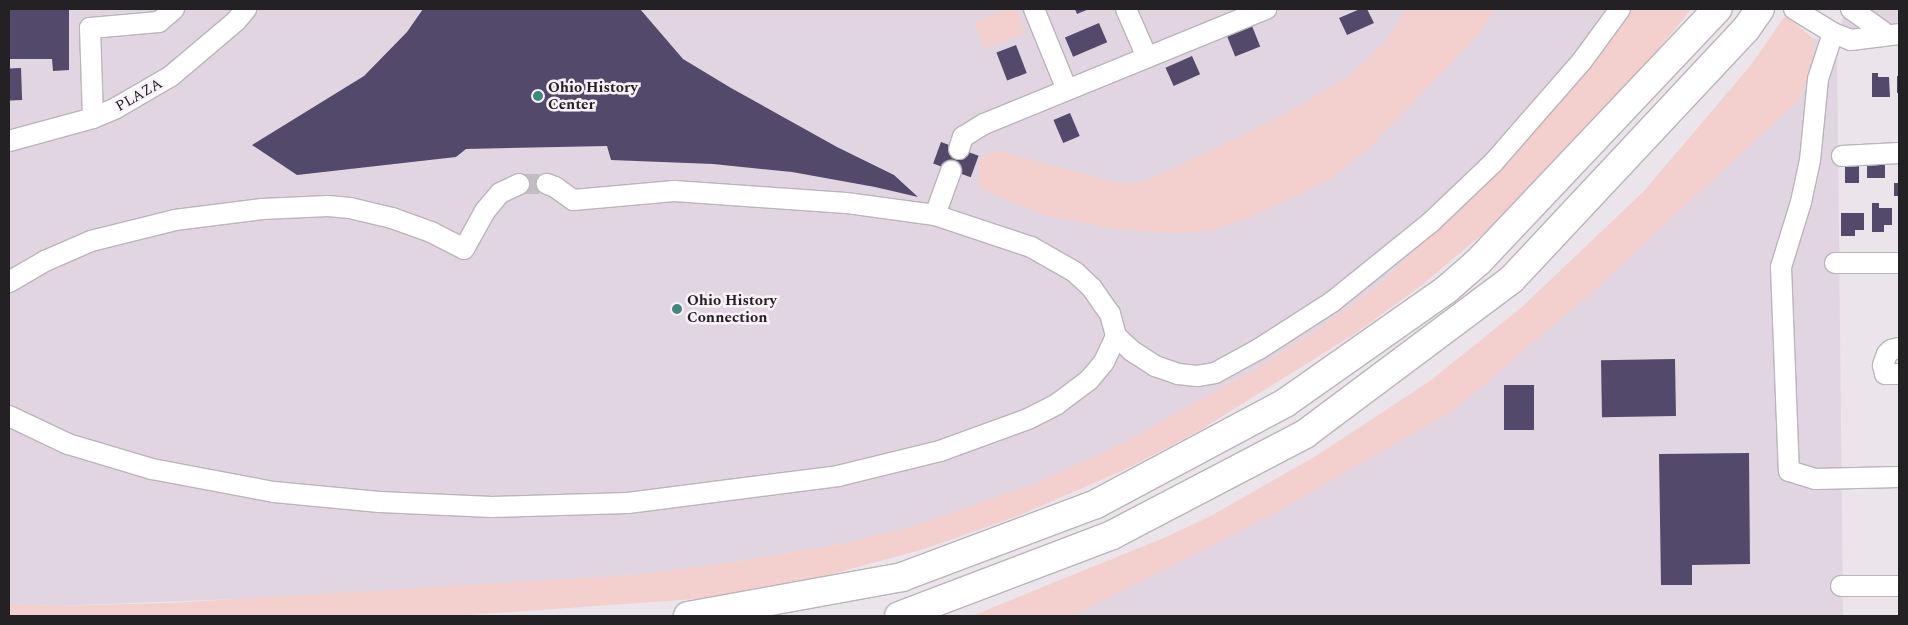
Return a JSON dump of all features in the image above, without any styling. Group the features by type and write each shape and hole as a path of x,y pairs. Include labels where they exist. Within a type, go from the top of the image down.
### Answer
{"highway":[{"path":"688,616 902,577 1096,504 1285,403 1447,288 1478,262 1717,9"},
{"path":"899,616 1112,535 1305,434 1511,280 1753,19"}],"street":[{"path":"93,118 90,28 159,22 174,9"},
{"name":"PLAZA","path":"9,141 93,118 116,108 171,76 236,21 246,9"},
{"path":"1034,9 1067,90"},
{"path":"1126,9 1148,57"},
{"path":"959,148 963,137 984,124 1148,57 1234,15 1266,9"},
{"path":"546,184 555,187 573,200 674,191 846,203 935,215 1030,247 1075,272 1092,288 1110,314 1116,336 1132,352 1155,366 1178,374 1196,376 1215,373 1259,349 1332,302 1431,222 1493,163 1582,62 1620,9"},
{"path":"1794,9 1832,33 1850,40 1892,34"},
{"path":"1851,9 1892,34"},
{"path":"1832,33 1818,79 1810,160 1801,202 1782,267 1789,471 1815,479 1899,478"},
{"path":"1842,156 1899,153"},
{"path":"935,215 951,171"},
{"path":"9,282 45,261 91,241 174,220 262,208 328,206 350,208 392,218 430,232 464,249 484,211 500,194 520,184"},
{"path":"1835,264 1899,263"},
{"path":"9,416 68,444 152,469 274,492 380,502 492,507 628,503 838,476 940,451 1028,419 1057,404 1089,380 1104,362 1116,336"},
{"path":"1899,348 1890,350 1883,365 1885,374 1899,374"},
{"path":"1841,586 1899,586"}],"shaded area":[{"name":"Ohio History Connection","path":"9,9 1633,9 1589,70 1438,230 1373,289 1316,330 1254,370 1119,445 1034,484 913,526 847,543 734,562 634,575 310,596 56,606 9,604"},
{"path":"1008,9 1016,9 1025,33 985,49 974,22"},
{"path":"1406,9 1495,9 1479,34 1368,149 1326,182 1246,219 1213,230 1177,233 1114,229 1041,214 985,191 978,183 979,164 983,156 992,152 1002,152 1117,183 1144,182 1282,116 1349,76 1386,41"},
{"path":"1633,9 1691,9 1603,118 1497,222 1422,285 1356,333 1197,432 1124,470 1020,515 924,549 810,580 738,595 709,598 454,616 9,616 9,604 56,606 171,603 634,575 734,562 847,543 913,526 1034,484 1119,445 1254,370 1316,330 1373,289 1438,230 1589,70"},
{"path":"1845,9 1899,9 1899,38 1837,44"},
{"path":"1785,16 1813,38 1814,63 1799,100 1589,295 1454,410 1273,514 1073,616 972,616 1166,537 1209,517 1316,456 1430,381 1522,307 1644,191 1751,65"},
{"path":"1813,38 1837,44 1843,616 1073,616 1273,514 1454,410 1589,295 1799,100 1814,63"}],"building":[{"path":"9,9 69,9 69,70 53,71 52,59 9,59"},
{"name":"Ohio History Center","path":"423,9 640,9 683,59 837,147 894,175 918,197 792,172 713,164 611,160 607,146 466,149 456,157 297,175 252,145 364,76 407,32"},
{"path":"1075,9 1089,9 1077,14"},
{"path":"1360,9 1367,9 1374,23 1347,35 1339,18"},
{"path":"1099,23 1107,42 1073,57 1065,37"},
{"path":"1252,26 1260,46 1235,57 1227,36"},
{"path":"1016,45 1027,73 1007,81 996,53"},
{"path":"1192,56 1200,74 1174,86 1166,68"},
{"path":"9,68 21,68 22,100 10,100"},
{"path":"1872,73 1878,73 1878,77 1889,77 1890,97 1872,97"},
{"path":"1897,76 1899,76 1899,93 1897,93"},
{"path":"1070,113 1080,136 1063,143 1053,120"},
{"path":"941,142 979,156 971,177 933,164"},
{"path":"1867,161 1885,161 1885,178 1867,178"},
{"path":"1845,166 1859,166 1859,183 1845,183"},
{"path":"1894,183 1899,183 1899,196 1894,196"},
{"path":"1872,203 1879,203 1879,208 1892,208 1892,225 1884,225 1884,232 1872,232"},
{"path":"1841,213 1864,213 1864,230 1855,230 1855,236 1841,236"},
{"path":"1675,359 1676,416 1602,417 1601,360"},
{"path":"1504,385 1534,385 1534,430 1504,430"},
{"path":"1749,453 1750,564 1692,565 1692,585 1661,585 1659,454"}],"tunnel":[{"path":"519,184 547,184"}],"place":[{"name":"Ohio History Center","path":"538,96"},
{"name":"Ohio History Connection","path":"677,309"}]}
